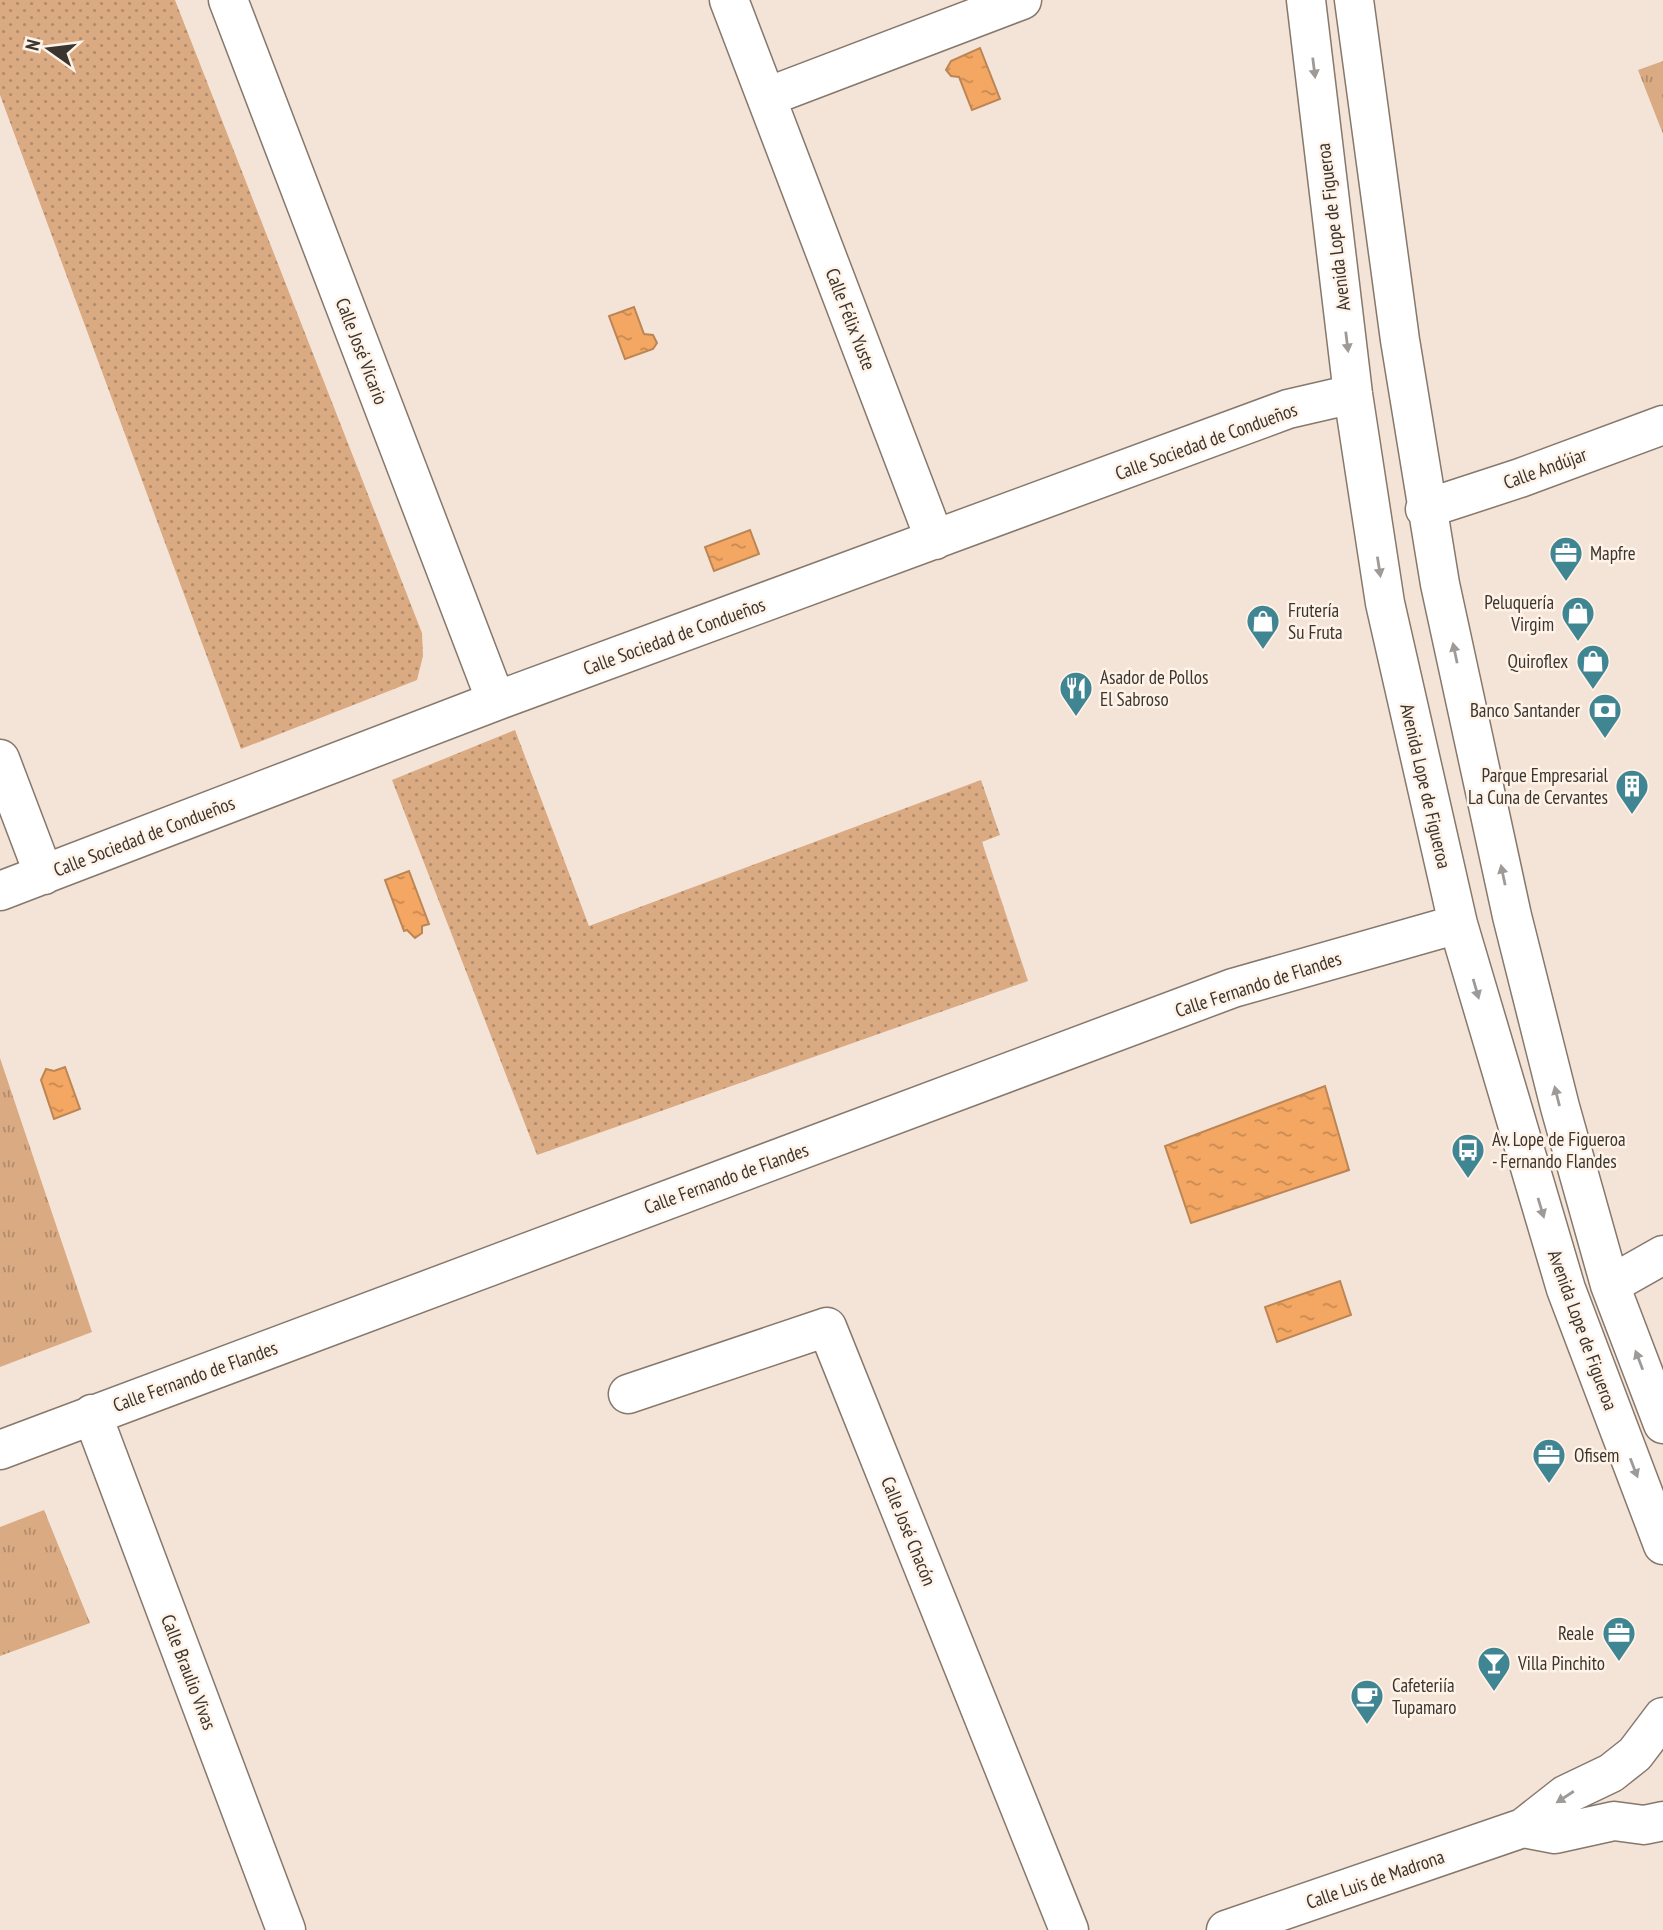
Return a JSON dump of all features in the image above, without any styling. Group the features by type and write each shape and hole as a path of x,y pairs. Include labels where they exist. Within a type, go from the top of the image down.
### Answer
{"street":[{"name":"Calle José Vicario","path":"229,0 496,701"},
{"name":"Calle Félix Yuste","path":"729,0 935,540"},
{"path":"767,97 1022,0"},
{"name":"Avenida Lope de Figueroa","path":"1306,0 1353,394 1385,603 1458,924 1566,1289 1663,1545"},
{"path":"1354,0 1425,509 1512,916 1560,1107 1610,1285 1663,1424"},
{"name":"Calle Sociedad de Condueños","path":"0,891 496,701 1288,409 1353,394"},
{"name":"Calle Andújar","path":"1425,509 1520,478 1663,425"},
{"path":"0,759 44,874"},
{"name":"Calle Fernando de Flandes","path":"0,1450 1233,988 1458,924"},
{"path":"1610,1285 1663,1255"},
{"name":"Calle José Chacón","path":"628,1394 827,1327 1069,1930"},
{"name":"Calle Braulio Vivas","path":"92,1414 286,1930"},
{"name":"Calle Luis de Madrona","path":"1226,1930 1523,1828 1565,1795 1611,1773 1635,1754 1663,1717"},
{"name":"Calle Luis de Madrona","path":"1611,1773 1643,1768 1663,1755"},
{"name":"Calle Luis de Madrona","path":"1614,1821 1632,1804 1663,1794"},
{"name":"Calle Luis de Madrona","path":"1523,1828 1555,1834 1614,1821 1644,1825 1663,1821"}],"green space":[{"path":"0,0 175,0 422,633 423,656 417,680 241,749 0,95"},
{"path":"1663,61 1663,134 1638,70"},
{"path":"515,730 589,926 981,780 1000,835 982,842 1028,981 537,1155 392,780"},
{"path":"0,1058 92,1332 0,1367"},
{"path":"44,1510 90,1623 0,1656 0,1527"}],"water":[{"path":"980,48 1000,99 972,110 959,77 951,76 946,70 951,61"},
{"path":"634,307 644,334 653,335 657,343 653,349 625,359 609,316"},
{"path":"750,530 759,554 714,571 705,547"},
{"path":"409,871 429,924 422,926 422,933 415,938 407,930 404,931 385,880"},
{"path":"65,1067 80,1109 54,1119 41,1080 46,1069 54,1071"},
{"path":"1325,1086 1349,1170 1191,1223 1165,1146"},
{"path":"1340,1281 1351,1315 1277,1342 1265,1307"}],"place":[{"name":"Mapfre","path":"1566,583"},
{"name":"Peluquería Virgim","path":"1578,643"},
{"name":"Frutería Su Fruta","path":"1263,651"},
{"name":"Quiroflex","path":"1593,691"},
{"name":"Asador de Pollos El Sabroso","path":"1076,718"},
{"name":"Banco Santander","path":"1605,740"},
{"name":"Parque Empresarial La Cuna de Cervantes","path":"1632,816"},
{"name":"Av. Lope de Figueroa - Fernando Flandes","path":"1468,1180"},
{"name":"Ofisem","path":"1549,1485"},
{"name":"Reale","path":"1619,1663"},
{"name":"Villa Pinchito","path":"1494,1693"},
{"name":"Cafeteriía Tupamaro","path":"1367,1726"}]}
